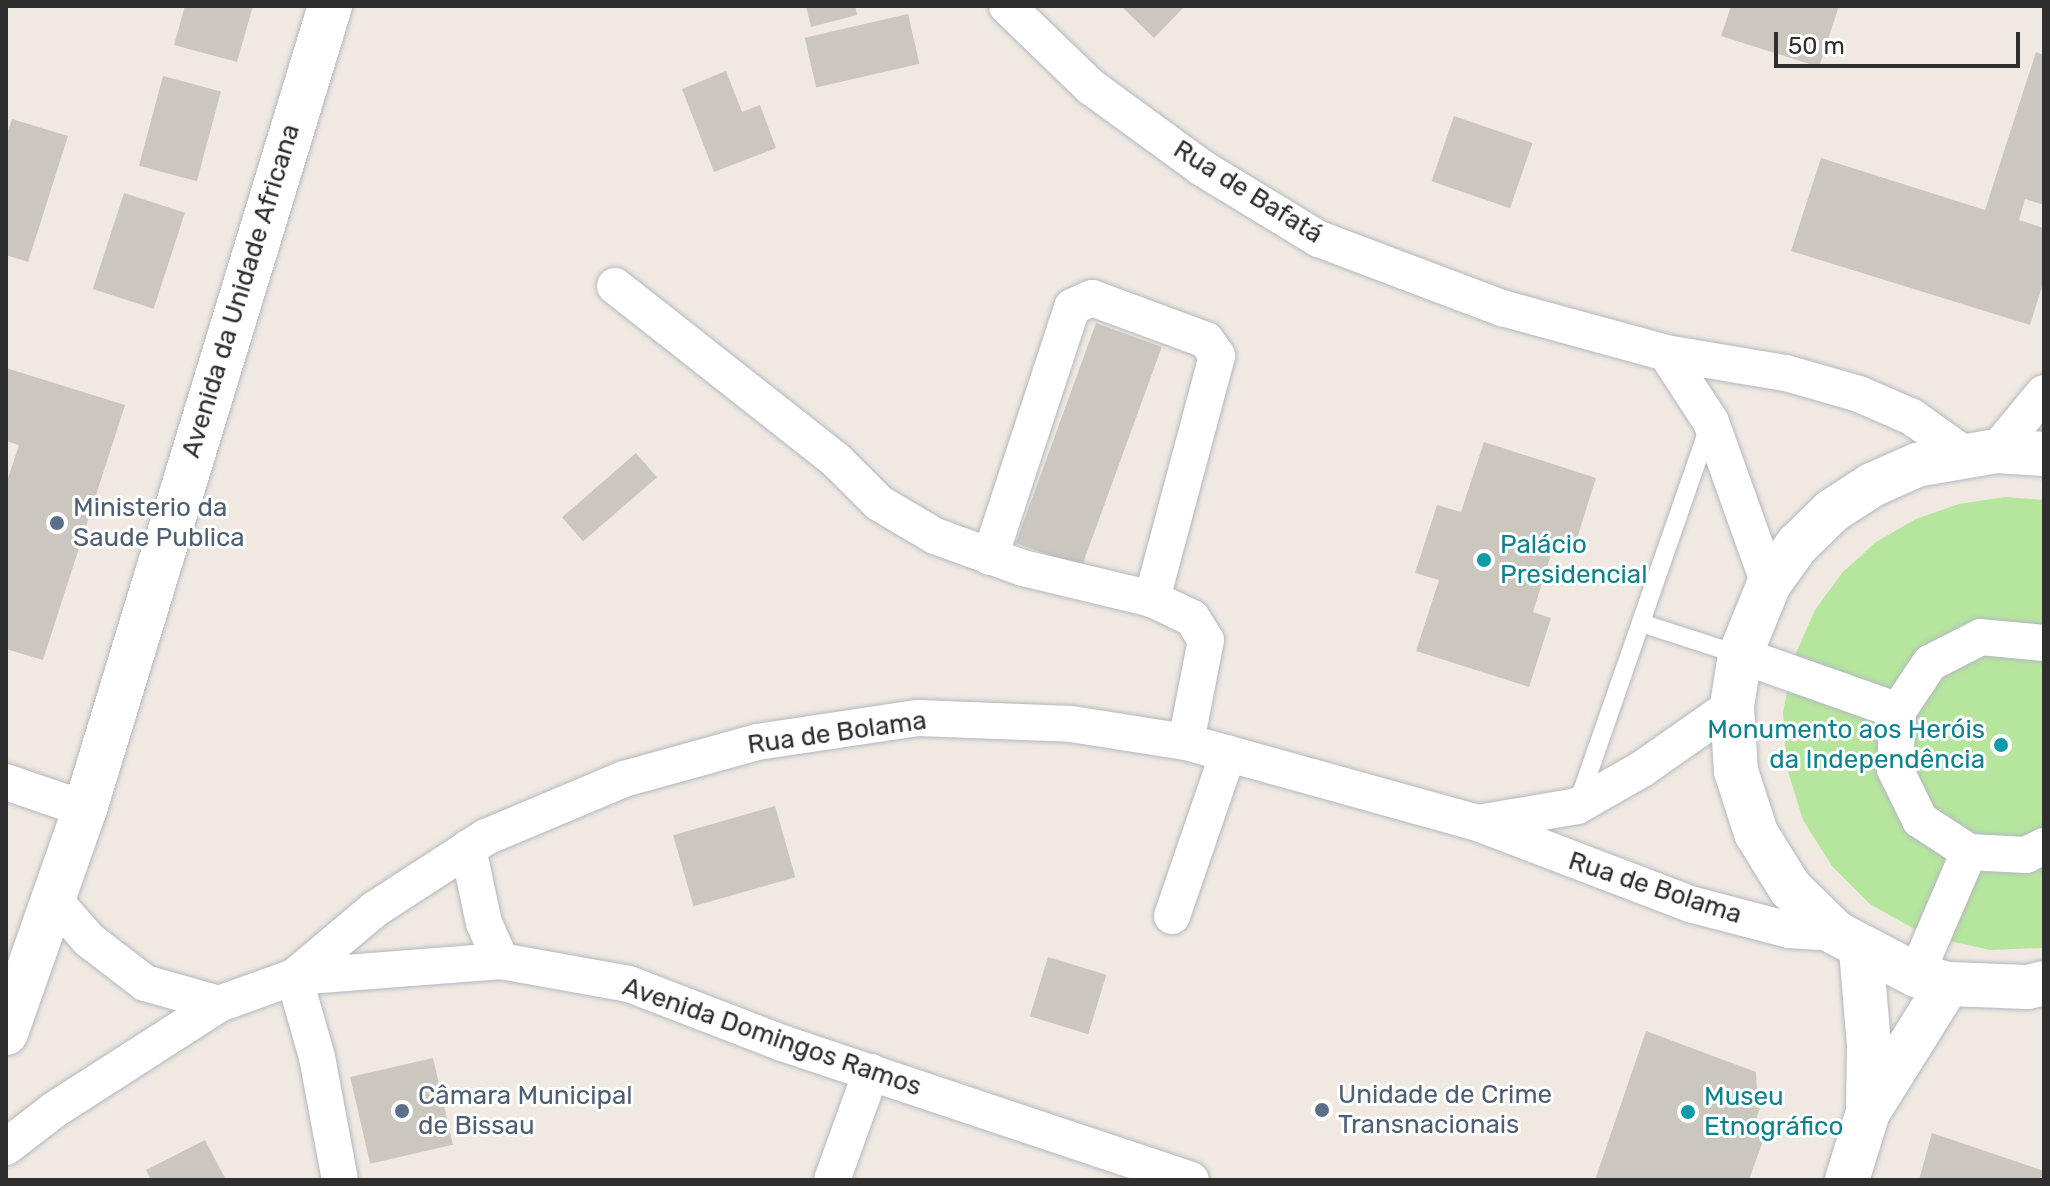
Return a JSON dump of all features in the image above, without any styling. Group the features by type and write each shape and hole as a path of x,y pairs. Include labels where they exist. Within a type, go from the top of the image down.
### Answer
{"main road":[{"name":"Avenida da Unidade Africana","path":"6,1033 85,809 330,6"},
{"path":"2044,454 1980,452 1917,465 1832,511 1797,545 1769,584 1740,655 1732,706 1736,771 1756,833 1790,888 1849,942 1932,979 2028,987 2044,983"},
{"path":"1849,942 1869,1045 1868,1112"},
{"path":"1847,1180 1868,1112 1932,979"}],"street":[{"name":"Rua de Bafatá","path":"1007,6 1091,87 1202,168 1319,239 1502,308 1666,353 1786,373 1859,394 1980,452"},
{"path":"615,286 835,459 879,503 935,536 990,557 1152,599 1192,618 1206,640 1186,742"},
{"path":"990,557 1072,307 1092,298 1206,340 1217,356 1152,599"},
{"path":"1666,353 1711,422 1769,584"},
{"path":"1980,452 2044,393"},
{"path":"2042,636 1981,637 1930,663 1898,711 1895,769 1920,820 1969,852 2026,855 2044,846"},
{"path":"1740,655 1898,711"},
{"name":"Rua de Bolama","path":"1478,823 1577,806 1642,769 1732,706"},
{"name":"Rua de Bolama","path":"294,977 375,909 468,848 624,779 757,742 918,718 1071,724 1186,742 1478,823 1690,904 1849,942"},
{"path":"1172,916 1228,753"},
{"path":"6,782 85,809"},
{"path":"468,848 484,923 501,961"},
{"path":"1932,979 1969,852"},
{"path":"54,900 89,940 145,983 219,1004"},
{"name":"Avenida Domingos Ramos","path":"6,1147 54,1110 219,1004 294,977 501,961 629,984 871,1072 1180,1178"},
{"path":"294,977 317,1057 340,1180"},
{"path":"832,1180 871,1072"}],"lane":[{"path":"1577,806 1711,422"},
{"path":"1641,623 1740,655"}],"green space":[{"path":"2005,497 2044,500 2044,948 1990,950 1927,936 1870,904 1832,866 1803,820 1787,768 1783,713 1793,660 1815,610 1842,573 1876,542 1916,519 1959,504"}],"building":[{"path":"185,6 253,6 237,62 174,45"},
{"path":"806,6 855,6 857,15 811,27"},
{"path":"1121,6 1185,6 1154,38"},
{"path":"1731,6 1839,6 1819,67 1721,36"},
{"path":"908,14 919,64 816,88 805,38"},
{"path":"2036,52 2044,55 2044,205 2025,199 2019,220 2044,228 2044,280 2030,325 1791,251 1821,158 1985,210"},
{"path":"726,71 742,112 760,105 776,148 714,172 682,89"},
{"path":"163,76 221,92 197,181 139,166"},
{"path":"1454,116 1532,143 1510,208 1432,181"},
{"path":"12,119 68,136 28,262 6,255 6,137"},
{"path":"124,193 185,213 154,309 93,289"},
{"path":"1096,323 1162,347 1082,567 1016,543"},
{"path":"6,368 125,405 43,660 6,649 6,484 19,445 6,441"},
{"name":"Palácio Presidencial","path":"1484,442 1596,478 1574,548 1555,542 1533,612 1551,618 1529,687 1416,651 1439,580 1415,573 1437,505 1461,512"},
{"path":"636,453 657,477 583,541 562,517"},
{"path":"775,806 795,877 694,906 673,835"},
{"path":"1048,957 1106,975 1088,1034 1030,1016"},
{"name":"Museu Etnográfico","path":"1646,1031 1756,1072 1757,1090 1765,1093 1752,1131 1765,1135 1749,1180 1595,1180"},
{"name":"Câmara Municipal de Bissau","path":"433,1058 453,1145 370,1164 350,1077"},
{"path":"1932,1133 2044,1171 2044,1180 1919,1180"},
{"path":"205,1140 226,1180 151,1180 146,1170"}],"place":[{"name":"Ministerio da Saude Publica","path":"57,523"},
{"name":"Palácio Presidencial","path":"1484,560"},
{"name":"Monumento aos Heróis da Independência","path":"2001,745"},
{"name":"Unidade de Crime Transnacionais","path":"1322,1110"},
{"name":"Câmara Municipal de Bissau","path":"402,1111"},
{"name":"Museu Etnográfico","path":"1688,1112"}]}
